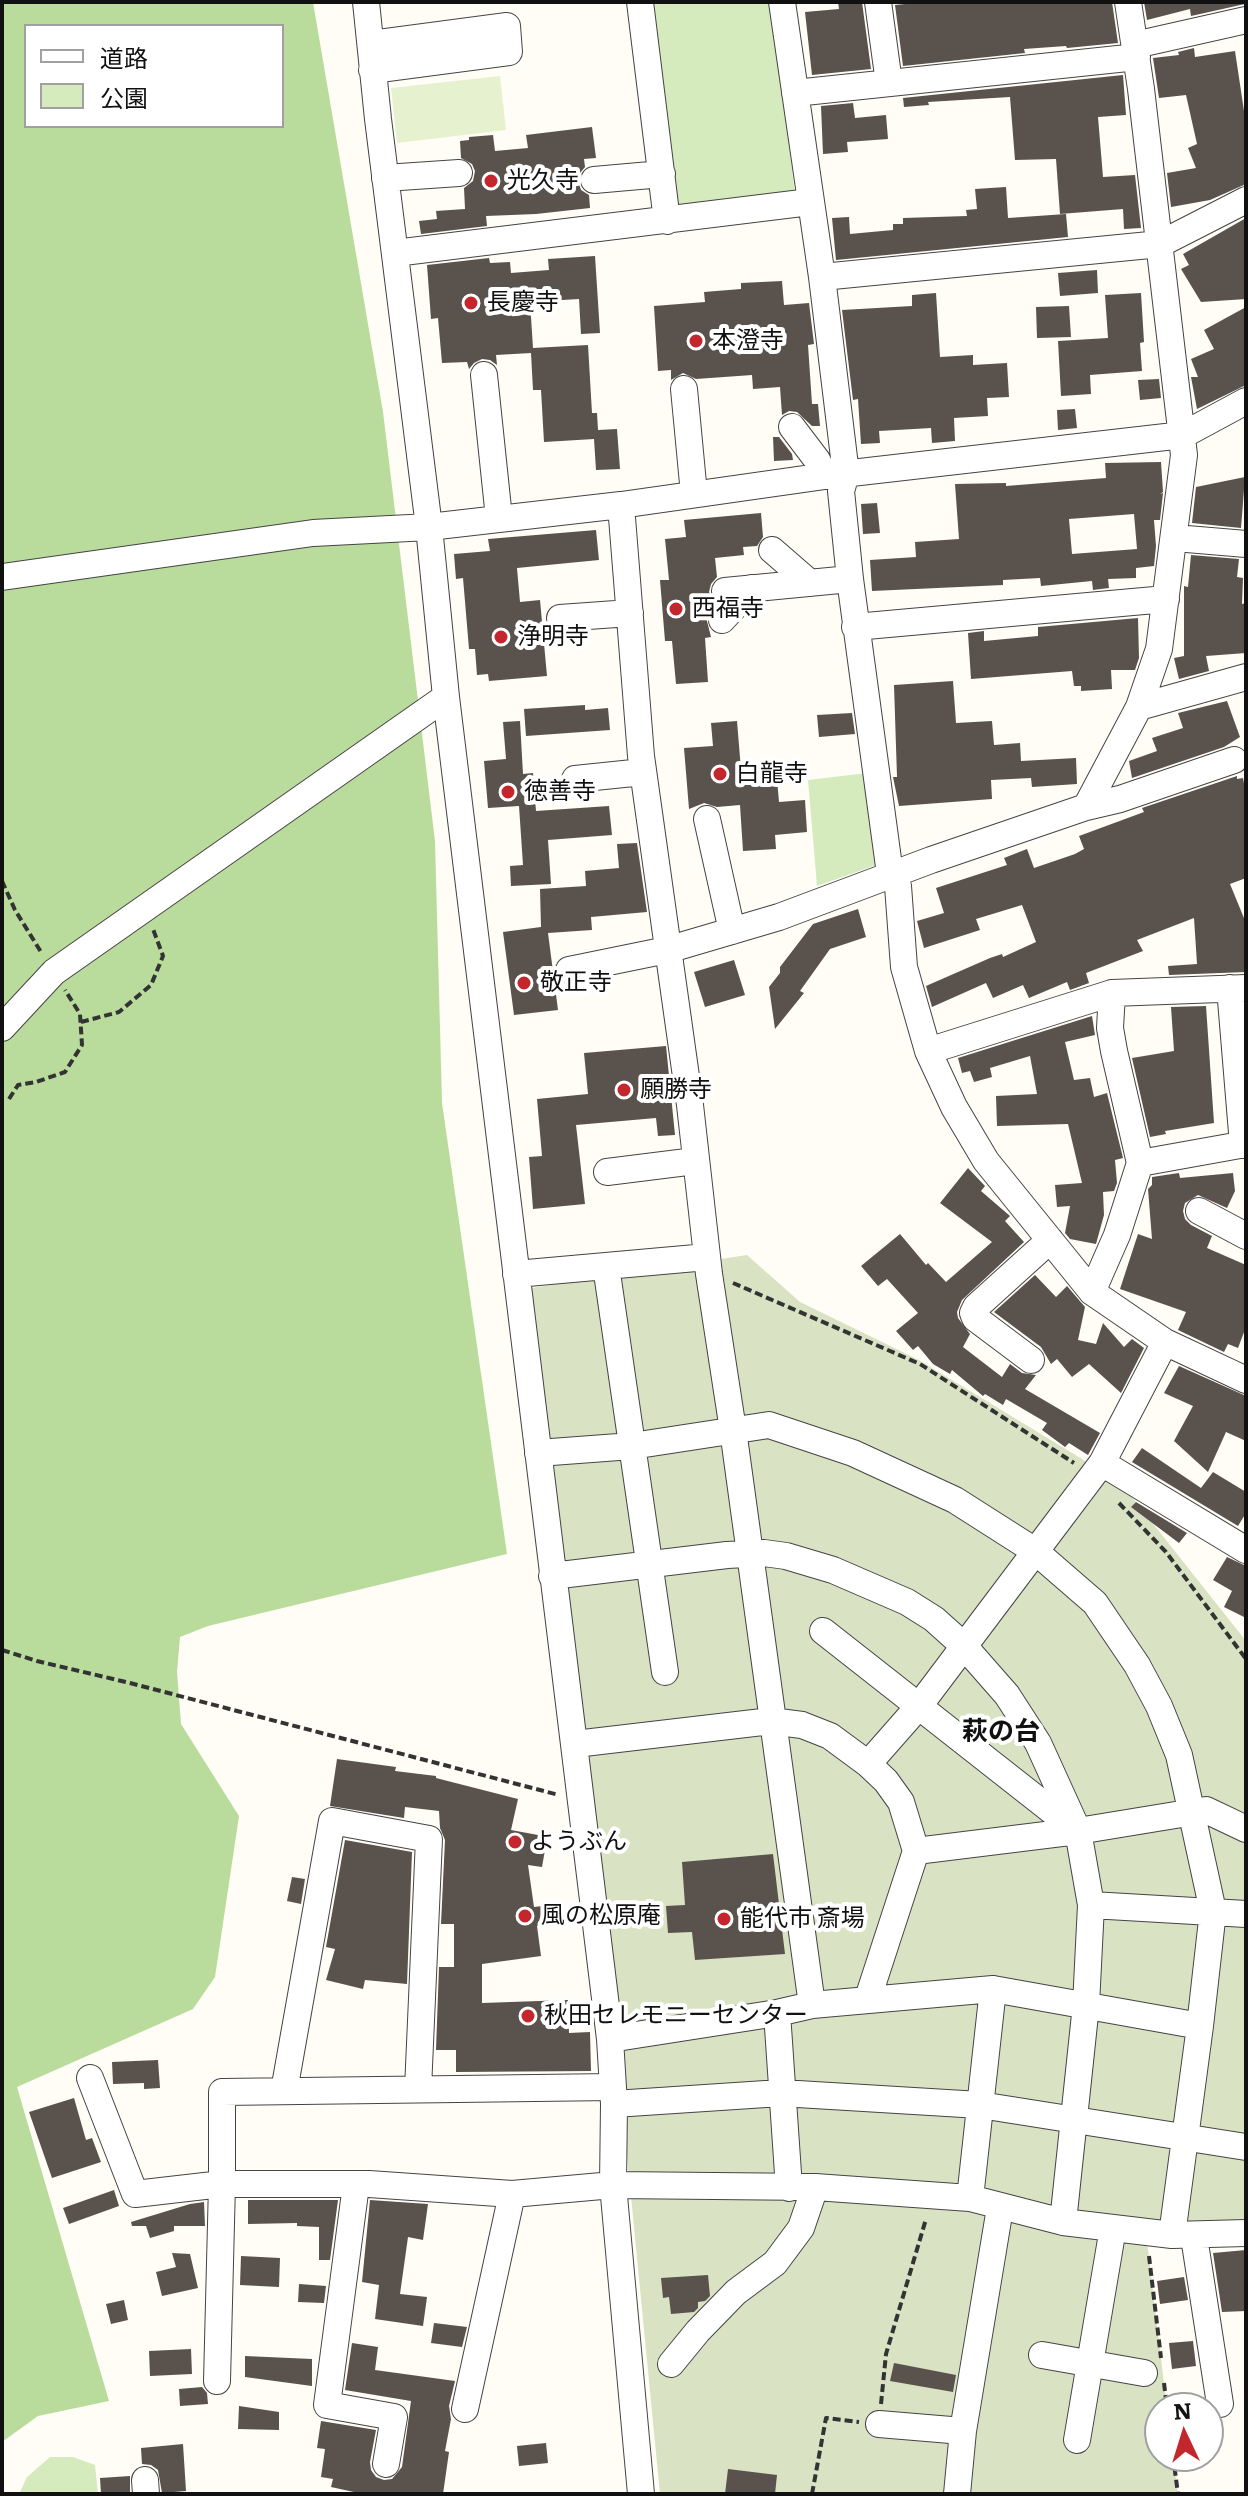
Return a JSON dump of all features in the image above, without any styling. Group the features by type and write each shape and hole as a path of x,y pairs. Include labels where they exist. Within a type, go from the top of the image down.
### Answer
{"street":[{"path":"366,2 429,527 446,697 610,2039 614,2096 613,2185 641,2494"},
{"path":"640,2 667,221"},
{"path":"782,2 822,277 835,475 841,491 855,627 890,874 898,886 904,967 928,1051 954,1107 986,1161 1092,1292 1165,1342 1246,1380"},
{"path":"878,2 889,83"},
{"path":"1086,807 1139,707 1159,649 1184,455 1128,2"},
{"path":"795,93 1136,51 1246,20"},
{"path":"385,178 459,173"},
{"path":"594,180 662,174"},
{"path":"822,277 1160,244 1246,200"},
{"path":"395,253 810,202"},
{"path":"484,375 499,518"},
{"path":"684,389 694,494"},
{"path":"2,577 313,533 429,527 621,505 835,475 1183,435 1246,401"},
{"path":"792,427 817,460 835,475"},
{"path":"621,505 643,772 708,1265 812,2005"},
{"path":"1175,538 1246,544"},
{"path":"772,550 810,583"},
{"path":"722,620 734,584 850,579"},
{"path":"855,627 1166,599"},
{"path":"572,618 630,613"},
{"path":"1139,707 1246,677"},
{"path":"2,1028 54,972 446,697"},
{"path":"569,970 667,950 779,917 890,874 1234,760"},
{"path":"575,779 643,772"},
{"path":"707,819 732,931"},
{"path":"928,1051 1112,993 1238,988 1244,1144 1140,1163"},
{"path":"1092,1292 1117,1235 1140,1163 1110,1028 1112,993"},
{"path":"607,1172 695,1161"},
{"path":"1199,1211 1246,1236"},
{"path":"1031,1360 975,1318 973,1313 1050,1240"},
{"path":"516,1274 606,1266 708,1265"},
{"path":"606,1266 665,1672"},
{"path":"868,1764 919,1706 1098,1469 1165,1342"},
{"path":"538,1453 632,1446 769,1425 853,1453 955,1500 1035,1551 1095,1603 1137,1665 1159,1706 1179,1755 1213,1911 1171,2235 1217,2392"},
{"path":"1098,1469 1246,1550"},
{"path":"552,1576 764,1553 786,1556 881,1588 934,1619 987,1670 1021,1712 1052,1771 1078,1831 1091,1905 1086,2005 1063,2222"},
{"path":"823,1631 1078,1831"},
{"path":"575,1744 771,1721 802,1725 830,1736 868,1764 886,1781 901,1802 916,1851 868,1998"},
{"path":"916,1851 1078,1831 1206,1810 1246,1829"},
{"path":"284,2091 332,1821 429,1839 418,2089"},
{"path":"1091,1905 1246,1914"},
{"path":"610,2039 812,2005 993,1989 1200,2026"},
{"path":"970,2198 993,1989"},
{"path":"777,2013 789,2188"},
{"path":"90,2078 135,2194 222,2184 356,2185 512,2194 613,2185 815,2187 970,2198 1063,2222 1171,2235 1246,2233"},
{"path":"217,2381 222,2092 418,2089 614,2096 781,2093 980,2105 1246,2147"},
{"path":"356,2185 327,2405 394,2417 386,2464"},
{"path":"671,2364 736,2292 775,2263 801,2228 815,2187"},
{"path":"465,2409 512,2194"},
{"path":"957,2494 963,2431 1000,2208"},
{"path":"1077,2440 1113,2228"},
{"path":"1042,2355 1090,2365 1157,2372"},
{"path":"879,2424 963,2431"}],"path":[{"path":"2,881 15,910 80,1014 82,1045 65,1072 18,1085 9,1099"},
{"path":"81,1022 119,1012 151,985 163,956 146,908"},
{"path":"708,1265 920,1364 1098,1469 1166,1552 1246,1659"},
{"path":"2,1650 580,1800"},
{"path":"812,2494 826,2418 879,2424 886,2354 932,2197"},
{"path":"1163,2392 1157,2372 1171,2235"},
{"path":"1175,2472 1178,2494"}],"green space":[{"path":"2,2 313,2 383,412 435,841 442,1103 507,1554 208,1626 180,1637 177,1672 181,1724 239,1816 215,1977 193,2009 17,2087 109,2401 38,2416 2,2442"},
{"path":"650,2 772,2 795,195 676,211"},
{"path":"500,76 506,130 397,143 391,88"},
{"path":"867,773 876,865 817,886 808,780"},
{"path":"747,1255 800,1302 919,1360 1120,1482 1246,1641 1246,2232 1146,2233 1165,2392 1144,2392 1144,2472 1175,2472 1178,2494 660,2494 592,1796 518,1290"},
{"path":"50,2457 73,2457 95,2465 98,2494 19,2494 27,2477"}],"building":[{"path":"838,2 862,2 871,69 812,75 805,12 839,9"},
{"path":"925,2 1112,2 1118,43 1024,49 1025,53 903,66 895,5"},
{"path":"1144,2 1245,4 1191,16 1190,9 1147,20"},
{"path":"1194,48 1195,57 1235,51 1246,110 1246,184 1210,200 1171,207 1167,173 1196,168 1188,148 1197,144 1186,95 1159,98 1153,58 1179,55 1178,52"},
{"path":"1123,75 1126,115 1098,117 1103,177 1135,175 1141,228 1124,229 1123,209 1060,214 1056,159 1015,160 1010,97 928,102 929,105 904,107 903,98"},
{"path":"853,103 855,118 886,115 888,139 847,142 848,152 823,154 821,106"},
{"path":"592,127 596,158 584,159 585,167 578,181 581,190 589,195 590,208 486,216 487,226 421,234 419,221 437,219 436,211 465,209 464,188 473,181 475,171 472,164 461,158 460,141 493,135 495,151 528,148 526,135"},
{"path":"1006,187 1008,218 1066,214 1068,237 836,260 832,218 849,217 850,234 893,230 893,224 903,224 903,218 967,216 966,210 977,209 975,189"},
{"path":"1246,218 1246,299 1201,302 1181,269 1189,265 1183,254"},
{"path":"595,256 600,333 581,334 579,299 530,302 533,348 588,345 592,413 597,413 598,430 617,429 620,469 596,470 594,439 544,442 541,390 533,390 531,353 496,355 497,365 482,359 469,369 467,362 442,363 438,318 431,319 427,265 489,258 490,263 510,262 511,273 549,270 548,259"},
{"path":"1097,270 1098,293 1060,296 1058,273"},
{"path":"782,281 784,305 809,303 814,344 808,345 812,404 818,404 820,426 812,426 797,412 789,411 782,415 780,387 753,389 752,375 696,379 683,373 671,380 671,370 658,371 654,306 705,302 704,292 741,289 741,283"},
{"path":"936,293 940,357 973,355 973,365 1007,363 1009,397 987,398 988,416 954,418 955,441 932,443 931,428 879,431 880,443 861,444 858,399 853,400 842,310 912,306 912,295"},
{"path":"1141,293 1142,371 1090,375 1091,394 1061,396 1058,341 1108,338 1105,295"},
{"path":"1069,306 1071,337 1037,338 1036,307"},
{"path":"1246,307 1246,385 1197,409 1191,377 1198,377 1191,359 1214,349 1204,330"},
{"path":"1159,379 1161,398 1140,400 1138,380"},
{"path":"1075,409 1077,428 1058,430 1057,410"},
{"path":"773,437 779,437 793,460 774,461"},
{"path":"1161,462 1163,492 1160,494 1163,493 1160,520 1154,520 1154,566 1136,568 1136,578 1108,579 1109,588 1093,590 1092,581 1041,586 1040,578 1003,580 1003,585 872,591 870,560 916,557 915,542 959,539 955,484 1006,483 1006,486 1106,478 1105,463","holes":["1134,514 1137,549 1072,554 1069,519"]},
{"path":"1245,477 1241,528 1192,523 1196,487"},
{"path":"877,503 880,533 863,534 861,504"},
{"path":"761,513 763,537 757,546 743,547 744,555 715,558 717,577 709,592 716,603 706,617 711,637 705,638 708,682 676,684 672,641 665,641 660,580 669,580 665,539 686,537 684,520"},
{"path":"596,530 599,560 517,568 520,602 540,600 547,676 489,681 488,674 477,675 475,649 469,649 463,578 456,579 454,554 490,551 488,539"},
{"path":"1191,555 1239,559 1237,577 1243,578 1242,604 1246,603 1246,653 1206,656 1209,671 1179,679 1174,658 1184,656 1184,586 1188,587"},
{"path":"1138,618 1139,658 1135,670 1111,670 1112,689 1081,691 1081,686 1074,686 1072,671 971,679 968,633 984,631 984,641 1038,636 1038,627"},
{"path":"953,681 956,723 992,721 994,745 1020,743 1021,761 1076,758 1077,784 1032,787 1031,778 991,780 992,799 899,806 893,777 897,777 894,685"},
{"path":"1227,701 1240,737 1224,747 1132,778 1129,761 1157,751 1152,738 1183,728 1178,713"},
{"path":"585,705 585,710 608,708 610,730 526,736 524,709"},
{"path":"852,713 855,734 819,737 817,715"},
{"path":"520,721 523,774 533,773 536,811 609,806 612,835 548,840 551,884 511,886 510,866 523,865 519,806 488,808 484,761 506,759 503,722"},
{"path":"737,721 741,770 776,767 779,802 805,800 807,832 775,835 776,849 743,851 740,805 717,807 704,803 689,809 684,748 713,746 711,723"},
{"path":"1237,776 1237,779 1243,778 1246,794 1246,878 1230,884 1246,923 1246,972 1169,975 1168,966 1197,964 1194,918 1137,940 1143,951 1086,973 1089,983 1070,990 1067,982 1029,998 1023,985 993,998 986,983 932,1007 926,986 1036,942 1022,905 976,919 980,930 924,948 917,921 944,913 936,888 1007,865 1004,858 1027,849 1034,868 1075,854 1084,849 1079,836 1144,812 1142,808"},
{"path":"637,843 647,912 591,917 592,930 548,933 558,1010 514,1015 503,932 541,927 540,889 586,886 585,871 619,868 617,844"},
{"path":"858,909 866,937 830,949 800,991 804,993 775,1029 769,987 780,973 780,967 813,924"},
{"path":"734,960 745,995 705,1007 694,972"},
{"path":"1206,1006 1214,1123 1165,1131 1166,1134 1150,1137 1132,1058 1174,1051 1171,1007"},
{"path":"1092,1016 1095,1035 1065,1042 1074,1080 1090,1078 1094,1097 1107,1093 1123,1158 1115,1160 1117,1183 1114,1191 1103,1192 1104,1215 1096,1244 1070,1239 1065,1233 1070,1206 1057,1207 1055,1185 1082,1183 1068,1124 997,1126 996,1096 1037,1094 1030,1056 990,1068 992,1077 974,1082 970,1071 962,1073 958,1058"},
{"path":"666,1046 675,1135 658,1136 656,1118 576,1125 585,1204 533,1209 529,1157 542,1156 537,1099 588,1094 584,1053"},
{"path":"968,1168 985,1186 981,1191 1010,1216 1005,1221 1024,1242 962,1300 958,1318 970,1334 963,1347 1002,1377 1010,1364 1022,1373 1036,1375 1025,1389 1100,1433 1088,1455 1069,1443 1065,1447 1042,1430 1047,1423 1006,1399 1003,1405 985,1394 983,1396 952,1370 950,1374 933,1364 918,1346 913,1350 896,1331 918,1313 887,1279 878,1286 861,1266 900,1234 926,1265 928,1263 946,1282 992,1242 940,1203"},
{"path":"1179,1173 1180,1178 1233,1173 1235,1191 1227,1208 1198,1195 1185,1203 1183,1211 1191,1225 1212,1236 1207,1248 1246,1265 1246,1327 1238,1348 1228,1344 1224,1352 1178,1330 1186,1312 1120,1289 1138,1234 1152,1239 1148,1189 1152,1185 1152,1177"},
{"path":"1035,1275 1056,1297 1067,1286 1085,1307 1078,1340 1096,1344 1103,1323 1124,1347 1132,1339 1144,1348 1121,1393 1089,1364 1072,1377 1057,1359 1051,1364 1041,1347 994,1312"},
{"path":"1179,1366 1246,1396 1246,1441 1226,1432 1208,1472 1174,1441 1193,1406 1164,1393"},
{"path":"1142,1448 1201,1488 1213,1472 1246,1492 1246,1513 1238,1526 1132,1462"},
{"path":"1136,1502 1187,1533 1179,1543 1131,1507"},
{"path":"1227,1557 1246,1566 1246,1618 1224,1607 1232,1591 1213,1580"},
{"path":"337,1759 396,1767 395,1771 436,1776 518,1799 511,1830 538,1835 535,1848 545,1850 542,1867 528,1865 534,1907 551,1905 554,1924 537,1926 541,1956 482,1964 482,2003 568,2000 569,2033 590,2032 591,2071 456,2072 456,2050 436,2050 439,1967 454,1967 454,1924 441,1924 445,1840 440,1828 439,1811 405,1807 404,1818 330,1806"},
{"path":"345,1840 412,1852 407,1984 365,1980 363,1989 326,1980 335,1949 326,1947"},
{"name":"能代市 斎場","path":"773,1854 785,1954 695,1960 692,1932 668,1933 666,1906 685,1905 682,1862"},
{"path":"292,1877 305,1879 301,1904 287,1901"},
{"path":"158,2060 160,2088 144,2089 144,2083 113,2084 112,2062"},
{"path":"74,2098 86,2140 92,2138 101,2162 52,2178 29,2112"},
{"path":"114,2190 119,2206 69,2224 63,2208"},
{"path":"248,2200 338,2200 330,2260 319,2260 319,2227 297,2226 297,2223 248,2224"},
{"path":"370,2200 428,2204 423,2240 408,2237 400,2294 427,2297 423,2326 375,2319 379,2285 362,2282"},
{"path":"204,2202 205,2226 174,2226 174,2231 150,2238 146,2226 132,2226 131,2222"},
{"path":"1246,2250 1246,2311 1222,2312 1213,2253"},
{"path":"172,2253 190,2254 198,2288 162,2296 156,2272 176,2267"},
{"path":"241,2256 280,2258 279,2287 240,2285"},
{"path":"708,2275 710,2296 698,2302 694,2312 671,2314 669,2297 663,2298 661,2278"},
{"path":"1184,2277 1188,2300 1160,2304 1157,2281"},
{"path":"299,2284 326,2286 324,2303 298,2302"},
{"path":"124,2300 128,2320 111,2324 106,2304"},
{"path":"434,2323 467,2327 462,2347 431,2343"},
{"path":"1193,2341 1196,2366 1172,2369 1169,2343"},
{"path":"352,2343 378,2347 375,2370 455,2381 449,2406 451,2419 445,2451 449,2452 443,2494 363,2494 331,2487 333,2479 321,2477 325,2449 317,2448 321,2421 376,2430 370,2462 376,2477 392,2479 402,2467 411,2401 345,2390"},
{"path":"191,2349 192,2374 150,2376 149,2351"},
{"path":"245,2356 312,2359 312,2386 245,2377"},
{"path":"894,2363 956,2375 953,2392 890,2381"},
{"path":"202,2387 207,2393 208,2404 180,2406 179,2389"},
{"path":"239,2406 279,2412 279,2430 238,2429"},
{"path":"546,2443 548,2463 519,2466 517,2446"},
{"path":"183,2444 186,2491 162,2493 158,2470 142,2464 141,2448"},
{"path":"728,2469 777,2475 775,2494 725,2494"},
{"path":"130,2476 130,2494 101,2494 100,2478"}],"place":[{"name":"光久寺","path":"491,181"},
{"name":"長慶寺","path":"471,303"},
{"name":"本澄寺","path":"696,341"},
{"name":"西福寺","path":"676,609"},
{"name":"浄明寺","path":"501,637"},
{"name":"白龍寺","path":"720,774"},
{"name":"徳善寺","path":"508,792"},
{"name":"敬正寺","path":"524,983"},
{"name":"願勝寺","path":"624,1090"},
{"name":"ようぶん","path":"515,1842"},
{"name":"風の松原庵","path":"525,1916"},
{"name":"能代市 斎場","path":"724,1919"},
{"name":"秋田セレモニーセンター","path":"528,2016"}],"district":[{"name":"萩の台","path":"1001,1732"}]}
